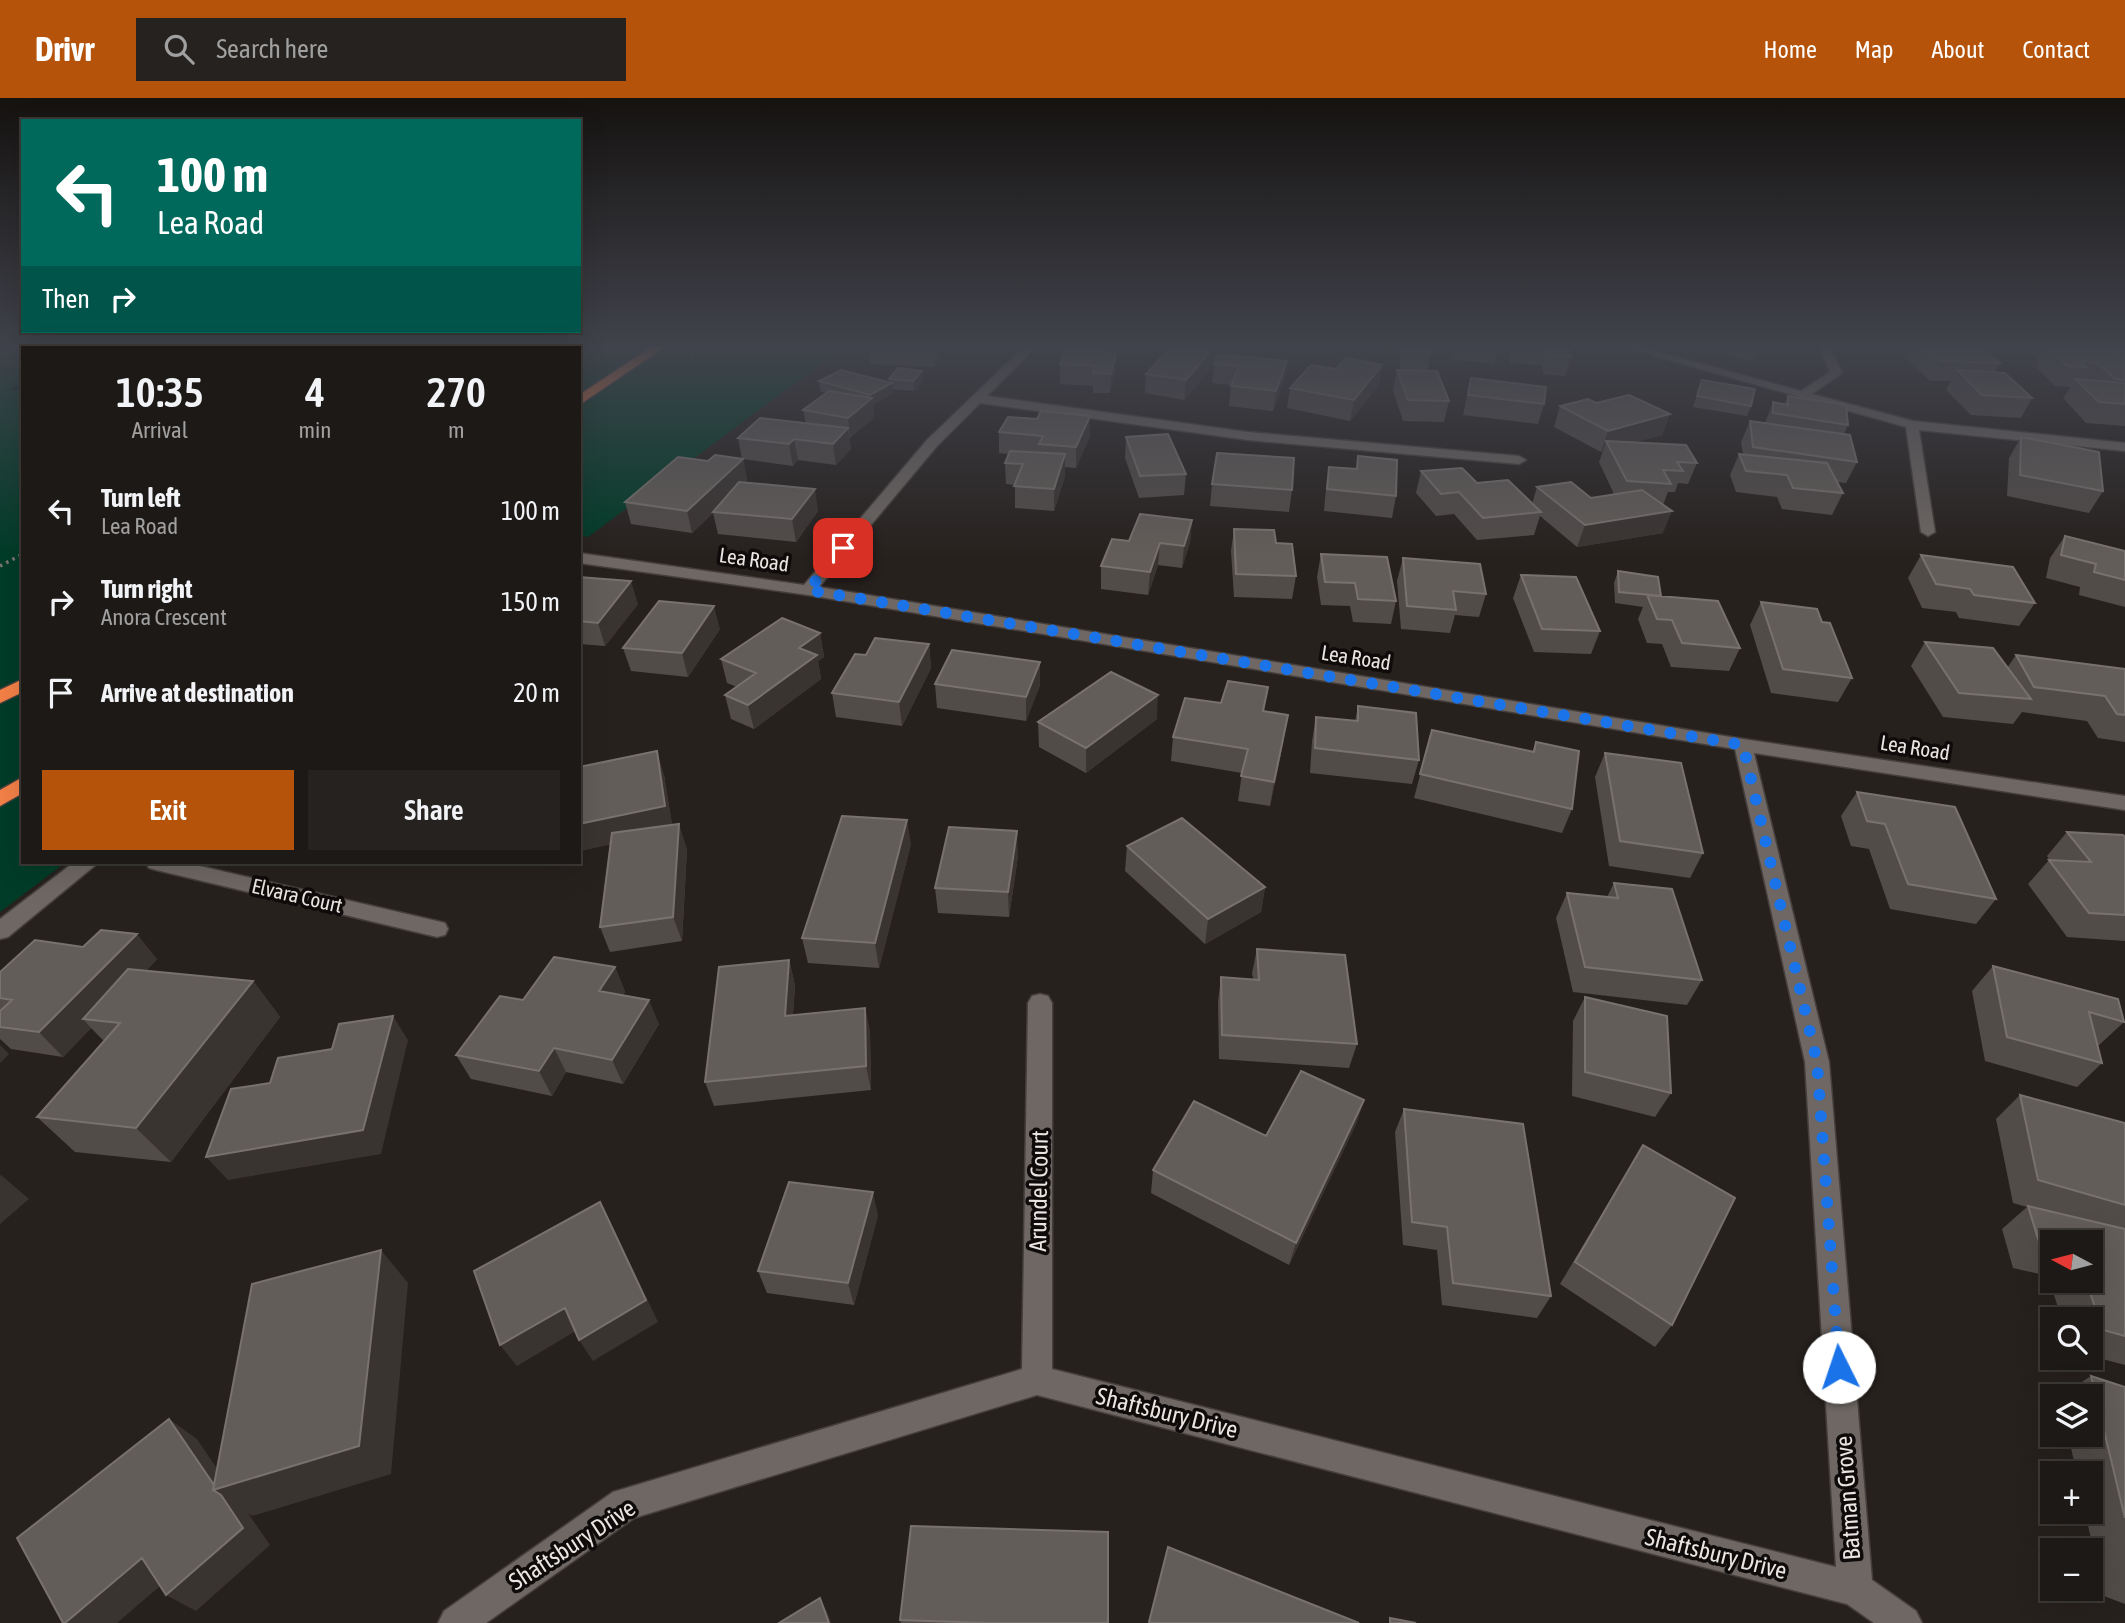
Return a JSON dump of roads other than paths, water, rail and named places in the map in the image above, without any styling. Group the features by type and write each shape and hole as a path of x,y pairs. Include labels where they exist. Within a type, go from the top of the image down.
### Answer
{"highway":[{"path":"0,698 21,685"},
{"path":"0,799 21,784"}],"street":[{"path":"808,590 932,443 961,415"},
{"path":"1101,415 1248,436 1519,460"},
{"path":"1876,415 1912,425 2125,447"},
{"path":"1912,425 1928,531"},
{"name":"Lea Road","path":"581,558 808,590 1743,745 2125,803"},
{"name":"Batman Grove","path":"1743,745 1817,1062 1855,1589"},
{"path":"0,930 86,864"},
{"name":"Elvara Court","path":"160,864 438,929"},
{"name":"Arundel Court","path":"1037,1380 1040,1003"},
{"name":"Shaftsbury Drive","path":"456,1623 625,1504 1037,1380 1855,1589 1904,1623"}]}
